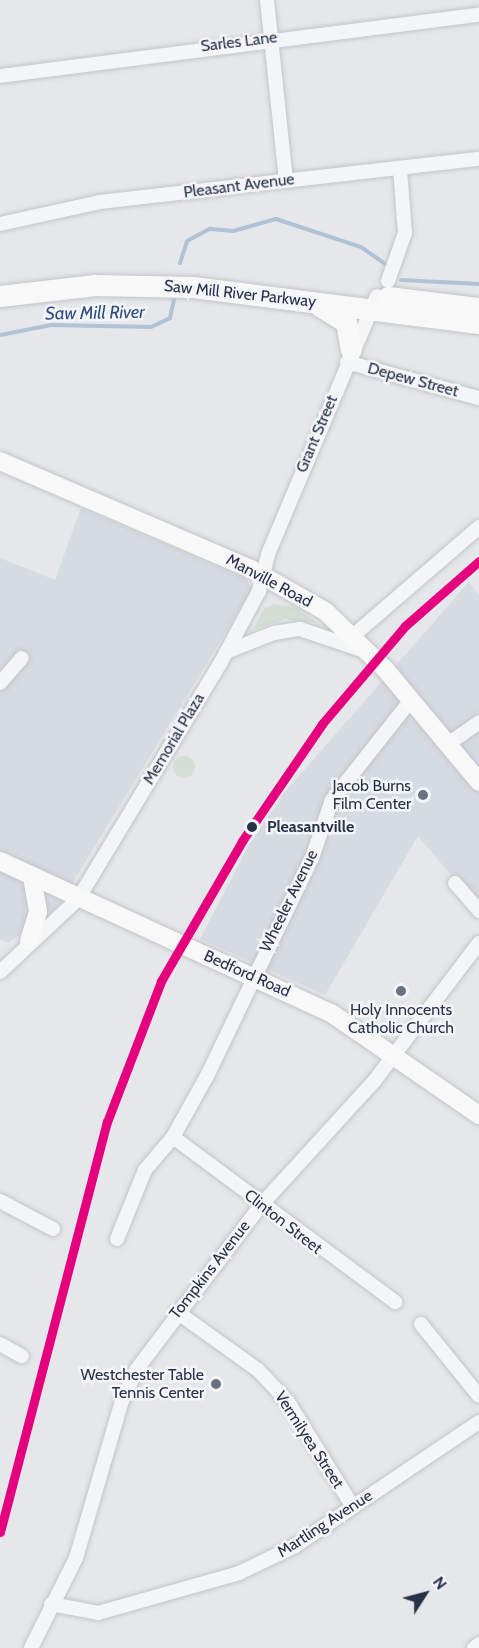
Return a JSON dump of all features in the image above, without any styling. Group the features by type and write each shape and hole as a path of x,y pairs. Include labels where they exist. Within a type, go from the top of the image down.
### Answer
{"highway":[{"name":"Saw Mill River Parkway","path":"0,282 81,272 378,295 479,308"},
{"name":"Saw Mill River Parkway","path":"0,296 160,279"},
{"name":"Saw Mill River Parkway","path":"194,281 309,300 378,295 479,323"},
{"path":"309,300 345,322 349,356"}],"main road":[{"name":"Manville Road","path":"0,461 263,575 361,643 479,782"},
{"name":"Bedford Road","path":"0,861 78,899 254,975 336,1016 479,1115"},
{"path":"29,940 38,911 32,876"}],"street":[{"path":"267,0 286,180"},
{"name":"Sarles Lane","path":"0,76 270,38 479,15"},
{"name":"Pleasant Avenue","path":"0,224 100,202 479,159"},
{"name":"Grant Street","path":"263,575 349,356 400,254 406,212 400,169"},
{"name":"Depew Street","path":"349,356 479,398"},
{"path":"226,652 274,633 300,629 361,643 479,527"},
{"name":"Memorial Plaza","path":"0,972 29,940 78,899 226,652 263,575"},
{"path":"0,683 22,657"},
{"name":"Wheeler Avenue","path":"117,1239 145,1170 173,1137 312,858 337,792 411,700"},
{"path":"448,744 479,722"},
{"path":"455,883 479,911"},
{"name":"Tompkins Avenue","path":"31,1648 76,1558 122,1401 177,1312 261,1205 394,1056 479,944"},
{"name":"Clinton Street","path":"173,1137 261,1205 395,1302"},
{"path":"0,1201 53,1229"},
{"name":"Vermilyea Street","path":"177,1312 258,1370 288,1402 352,1506"},
{"path":"421,1324 479,1396"},
{"path":"0,1344 22,1356"},
{"name":"Martling Avenue","path":"51,1604 98,1613 239,1573 295,1546 479,1422"},
{"path":"474,1648 479,1644"}],"shaded area":[{"path":"81,508 246,579 252,589 57,908 8,943 0,939 0,558 55,580"},
{"path":"469,582 479,596 479,908 418,836 325,995 200,939 249,845 285,792"},
{"path":"274,604 295,607 317,623 285,619 253,630 264,608"},
{"path":"184,756 192,759 195,767 192,775 184,778 176,775 173,767 176,759"}],"waterway":[{"name":"Saw Mill River","path":"180,263 187,241 210,229 233,231 276,219 361,247 385,264"},
{"name":"Saw Mill River","path":"401,280 479,284"},
{"name":"Saw Mill River","path":"0,335 51,325 151,327 170,318 174,299"}],"transit line":[{"path":"0,1532 107,1122 161,981 242,841 322,724 405,626 479,561"}],"place":[{"name":"Jacob Burns Film Center","path":"423,795"},
{"name":"Pleasantville","path":"252,827"},
{"name":"Holy Innocents Catholic Church","path":"401,991"},
{"name":"Westchester Table Tennis Center","path":"216,1384"}]}
